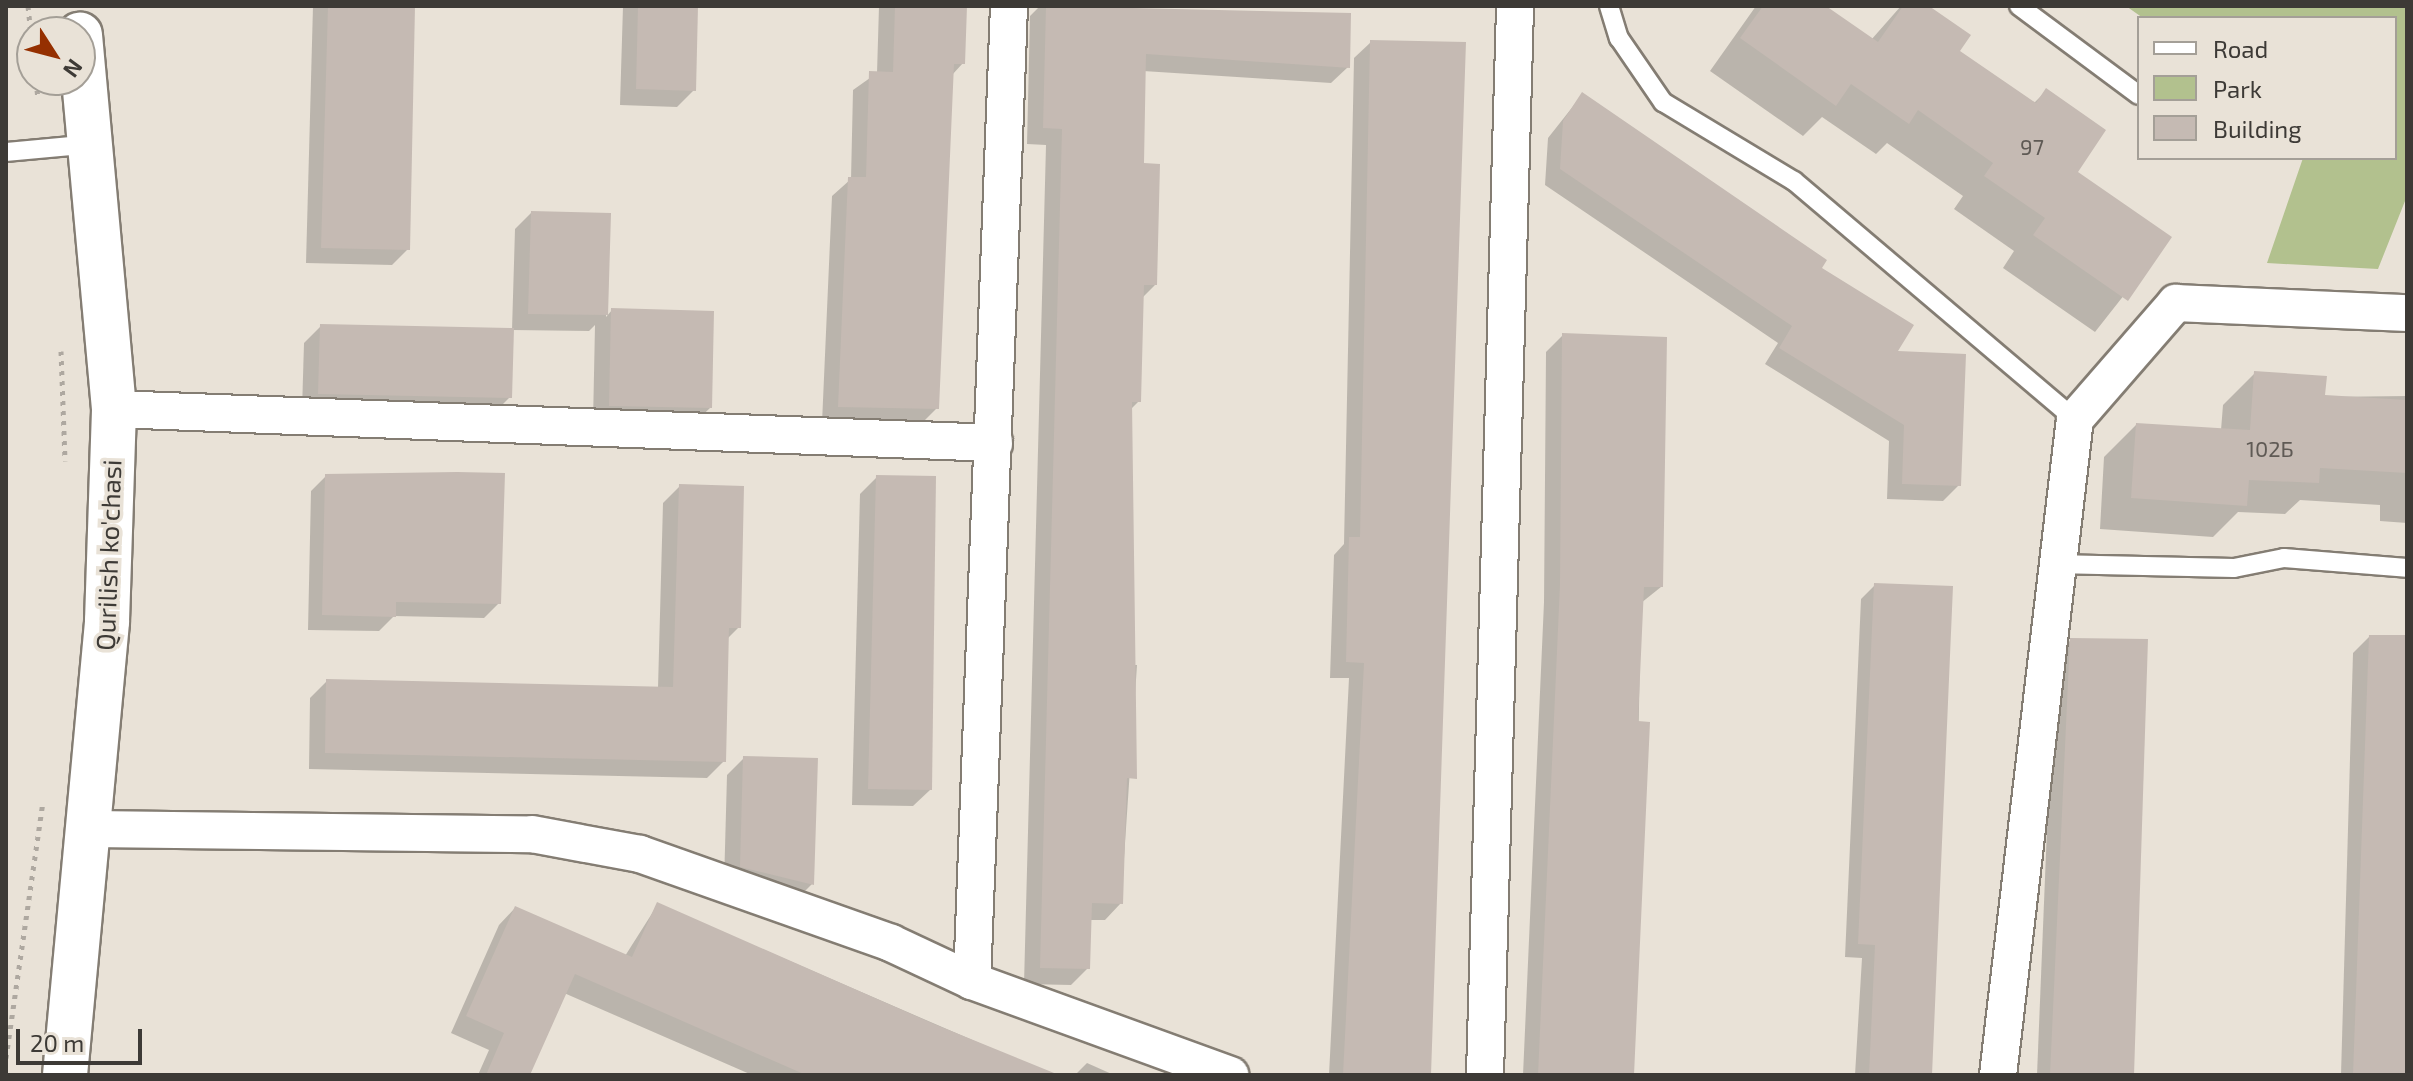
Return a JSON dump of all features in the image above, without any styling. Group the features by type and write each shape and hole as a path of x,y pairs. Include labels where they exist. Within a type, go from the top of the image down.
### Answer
{"street":[{"path":"972,981 1009,6"},
{"path":"1485,1075 1515,6"},
{"name":"Qurilish ko'chasi","path":"65,1075 92,829 114,409 87,96"},
{"path":"1998,1075 2054,564 2075,419 2176,303 2407,313"},
{"path":"114,409 994,443"},
{"path":"92,829 532,834 640,854 891,943 972,981 1230,1075"}],"lane":[{"path":"1609,6 1619,38 1663,102 1794,181 2075,419"},
{"path":"2019,6 2137,94"},
{"path":"6,152 92,144"},
{"path":"2054,564 2234,568 2284,558 2407,568"}],"path":[{"path":"38,96 44,149"},
{"path":"60,342 65,477"},
{"path":"6,1058 45,784"}],"green space":[{"path":"2126,6 2407,6 2407,196 2378,269 2267,263 2302,160 2397,160 2397,16 2140,16"}],"building":[{"path":"328,6 415,6 410,250 321,248"},
{"path":"638,6 698,6 696,91 636,89"},
{"path":"895,6 967,6 965,64 954,64 939,409 838,407 848,177 866,177 869,71 893,72"},
{"path":"1046,6 1351,13 1350,68 1146,54 1144,163 1160,164 1157,285 1144,285 1141,402 1132,402 1137,779 1127,778 1123,904 1092,903 1090,969 1040,968 1062,129 1043,128"},
{"path":"1763,6 1826,6 1878,42 1903,6 1929,6 1971,35 1960,51 2036,103 2046,88 2106,130 2078,172 2172,237 2128,301 2033,235 2045,218 1984,176 1993,163 1918,110 1909,124 1851,84 1836,106 1740,38"},
{"path":"1370,40 1466,42 1431,1075 1343,1075 1364,663 1346,662 1349,537 1360,537"},
{"path":"1582,92 1827,260 1822,268 1914,325 1898,351 1966,354 1961,486 1902,484 1904,425 1779,348 1792,326 1560,169 1563,121"},
{"path":"531,211 611,213 608,315 528,314"},
{"path":"611,308 714,311 712,408 609,406"},
{"path":"320,324 514,328 512,398 318,394"},
{"path":"1562,333 1667,337 1663,587 1644,587 1638,721 1650,722 1634,1075 1538,1075 1560,584"},
{"path":"2254,371 2327,376 2325,395 2407,400 2407,473 2320,468 2319,483 2249,480 2247,506 2131,498 2136,423 2250,430"},
{"path":"505,473 501,604 396,602 396,617 322,615 325,474"},
{"path":"876,475 936,476 932,790 868,789"},
{"path":"679,484 744,486 741,628 729,628 726,762 325,753 326,679 673,687"},
{"path":"1874,583 1953,586 1932,1075 1869,1075 1875,945 1858,944"},
{"path":"2369,635 2407,635 2407,1075 2353,1075"},
{"path":"2070,638 2148,639 2134,1075 2050,1075"},
{"path":"743,756 818,758 814,885 740,867"},
{"path":"657,902 934,1024 1059,1075 806,1075 575,974 530,1075 486,1075 504,1033 466,1016 515,906 632,957"}]}
